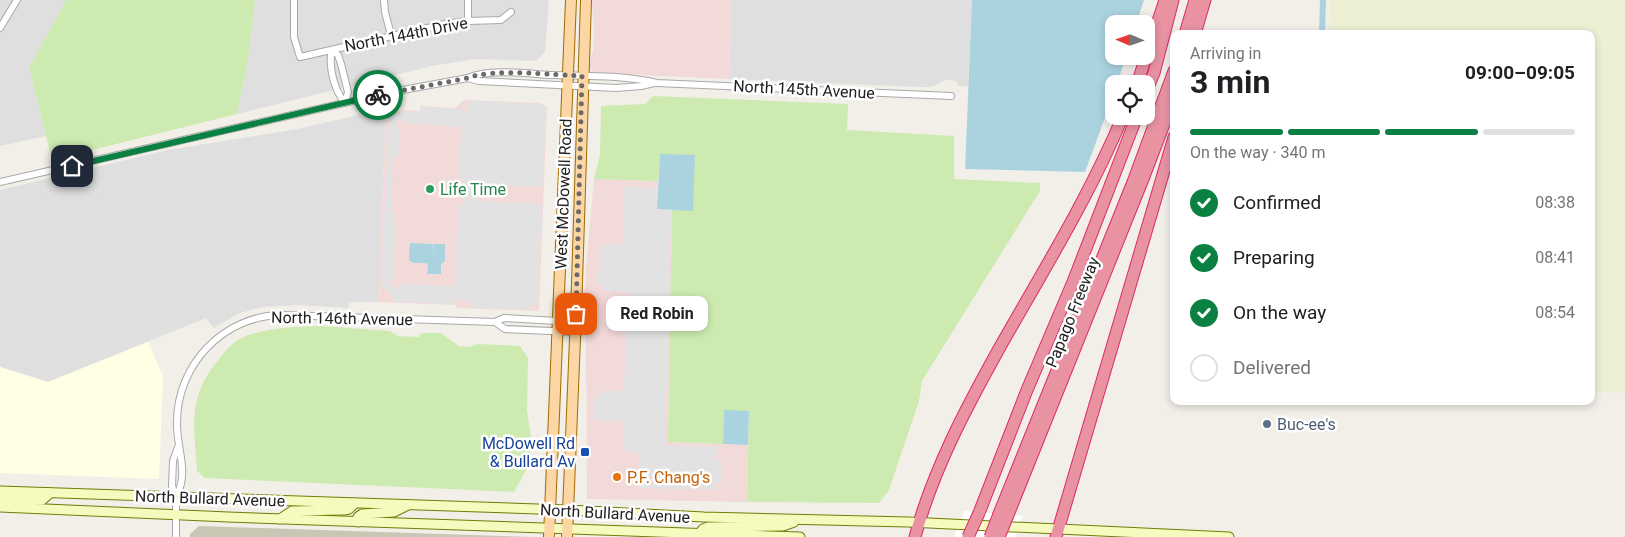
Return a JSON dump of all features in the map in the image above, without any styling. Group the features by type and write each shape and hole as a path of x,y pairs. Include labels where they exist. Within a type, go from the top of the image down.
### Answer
{"highway":[{"path":"1140,75 1165,0"},
{"path":"1153,75 1174,0"},
{"path":"1186,30 1195,0"},
{"path":"1196,30 1206,0"},
{"path":"1202,30 1206,0"},
{"path":"990,537 1004,514 1170,82"},
{"name":"Papago Freeway","path":"999,537 1004,514 1150,163 1170,109"},
{"path":"915,537 918,523 960,422 1081,205 1119,125"},
{"name":"Papago Freeway","path":"968,537 1073,282 1134,125"},
{"path":"1057,533 1170,151"}],"main road":[{"name":"West McDowell Road","path":"550,532 571,0"},
{"name":"West McDowell Road","path":"567,533 576,327 582,81 586,0"},
{"name":"North Bullard Avenue","path":"0,491 918,523 1057,533 1229,537"},
{"path":"0,499 42,500 50,493"},
{"path":"280,519 292,511 344,510 349,509 355,503"},
{"path":"358,522 358,517 362,514 394,512 409,505"},
{"name":"North Bullard Avenue","path":"0,507 567,533 800,537"},
{"path":"699,534 708,527 783,526 799,520"}],"street":[{"path":"0,28 17,0"},
{"name":"North 144th Drive","path":"294,0 294,38 300,57 445,24 501,20 511,12"},
{"path":"384,0 391,35"},
{"path":"468,0 468,21"},
{"path":"332,50 338,55 348,92 345,103 337,91 330,58 332,50"},
{"name":"North 145th Avenue","path":"0,182 433,83 468,78 476,74 490,73 630,87 658,83 951,96"},
{"name":"North 145th Avenue","path":"582,81 641,79 658,83"},
{"name":"North 146th Avenue","path":"176,537 176,497 172,486 172,478 173,461 178,446 176,423 180,394 187,376 201,353 229,329 252,318 268,315 495,322 504,318 576,327"},
{"name":"North 146th Avenue","path":"495,322 505,329 558,326 576,327"}],"shaded area":[{"path":"0,0 66,0 29,68 46,136 0,146"},
{"path":"255,0 549,0 545,52 536,61 476,59 432,66 237,114 248,60"},
{"path":"592,0 731,0 729,79 594,73 589,65 593,51 594,33"},
{"path":"731,0 972,0 968,87 959,86 955,81 949,80 945,80 932,87 918,87 729,79"},
{"path":"1330,0 1625,0 1625,393 1595,392 1595,30 1329,30"},
{"path":"464,100 538,103 547,106 539,311 457,308 456,305 378,302 386,113 404,110 420,111 420,106 455,108"},
{"path":"468,101 547,106 542,187 477,185 477,201 542,204 537,305 530,305 530,310 471,308 471,302 456,299 456,304 393,302 393,296 388,293 381,283 389,121 392,116 404,111 420,112 420,107 461,109 461,113 467,111","holes":["403,119 404,123 461,127 459,180 464,181 463,205 458,206 455,286 399,284 398,289 392,287 389,283 389,280 394,280 396,214 391,213 393,156 399,156 400,126 395,125 399,120"]},
{"path":"371,112 386,113 378,302 349,302 348,308 298,305 263,307 240,313 214,328 206,318 48,382 0,367 0,190 168,150 298,129"},
{"path":"594,179 658,181 657,209 672,210 668,442 748,445 747,502 587,499 584,308"},
{"path":"624,187 657,188 657,210 671,210 665,444 717,447 716,460 722,460 722,483 716,483 716,490 640,488 640,454 627,452 623,448 623,421 593,418 595,395 600,396 600,391 621,391 621,396 624,396 627,292 602,290 602,285 597,282 601,246 605,247 606,244 623,244"},
{"path":"148,342 163,376 159,479 0,473 0,367 48,382"},
{"path":"199,526 532,537 190,537 190,534"}],"green space":[{"path":"66,0 255,0 248,60 237,114 52,160 29,68"},
{"path":"653,96 848,104 847,130 954,136 954,179 1040,183 1040,191 922,381 919,401 889,490 879,503 747,502 749,411 724,411 723,444 668,442 672,210 692,210 660,154 658,181 594,179 600,155 601,106 645,104"},
{"path":"323,326 390,331 398,336 418,337 422,333 441,333 459,346 468,347 478,344 520,346 528,358 527,409 532,447 529,465 514,492 205,478 197,471 195,412 202,386 219,359 236,341 253,334 283,328"}],"water":[{"path":"972,0 1144,0 1139,15 1105,15 1105,65 1123,65 1120,75 1105,75 1105,118 1085,172 965,169"},
{"path":"660,154 695,155 693,211 657,209"},
{"path":"410,243 433,244 433,257 434,244 445,244 445,261 441,264 441,274 427,274 428,265 426,263 413,263 409,260"},
{"path":"724,410 749,411 748,445 723,444"}],"pier":[{"path":"964,511 1023,516 1015,537 954,537"}],"waterway":[{"path":"1322,30 1323,0"}],"way so far":[{"path":"378,95 468,78 476,74 511,73 582,76 576,314"}],"place":[{"name":"Life Time","path":"430,189"},
{"name":"Red Robin","path":"576,314"},
{"name":"Buc-ee's","path":"1267,424"},
{"name":"McDowell Rd & Bullard Av","path":"585,452"},
{"name":"P.F. Chang's","path":"617,477"}],"route":[{"path":"72,166 378,95"}]}
